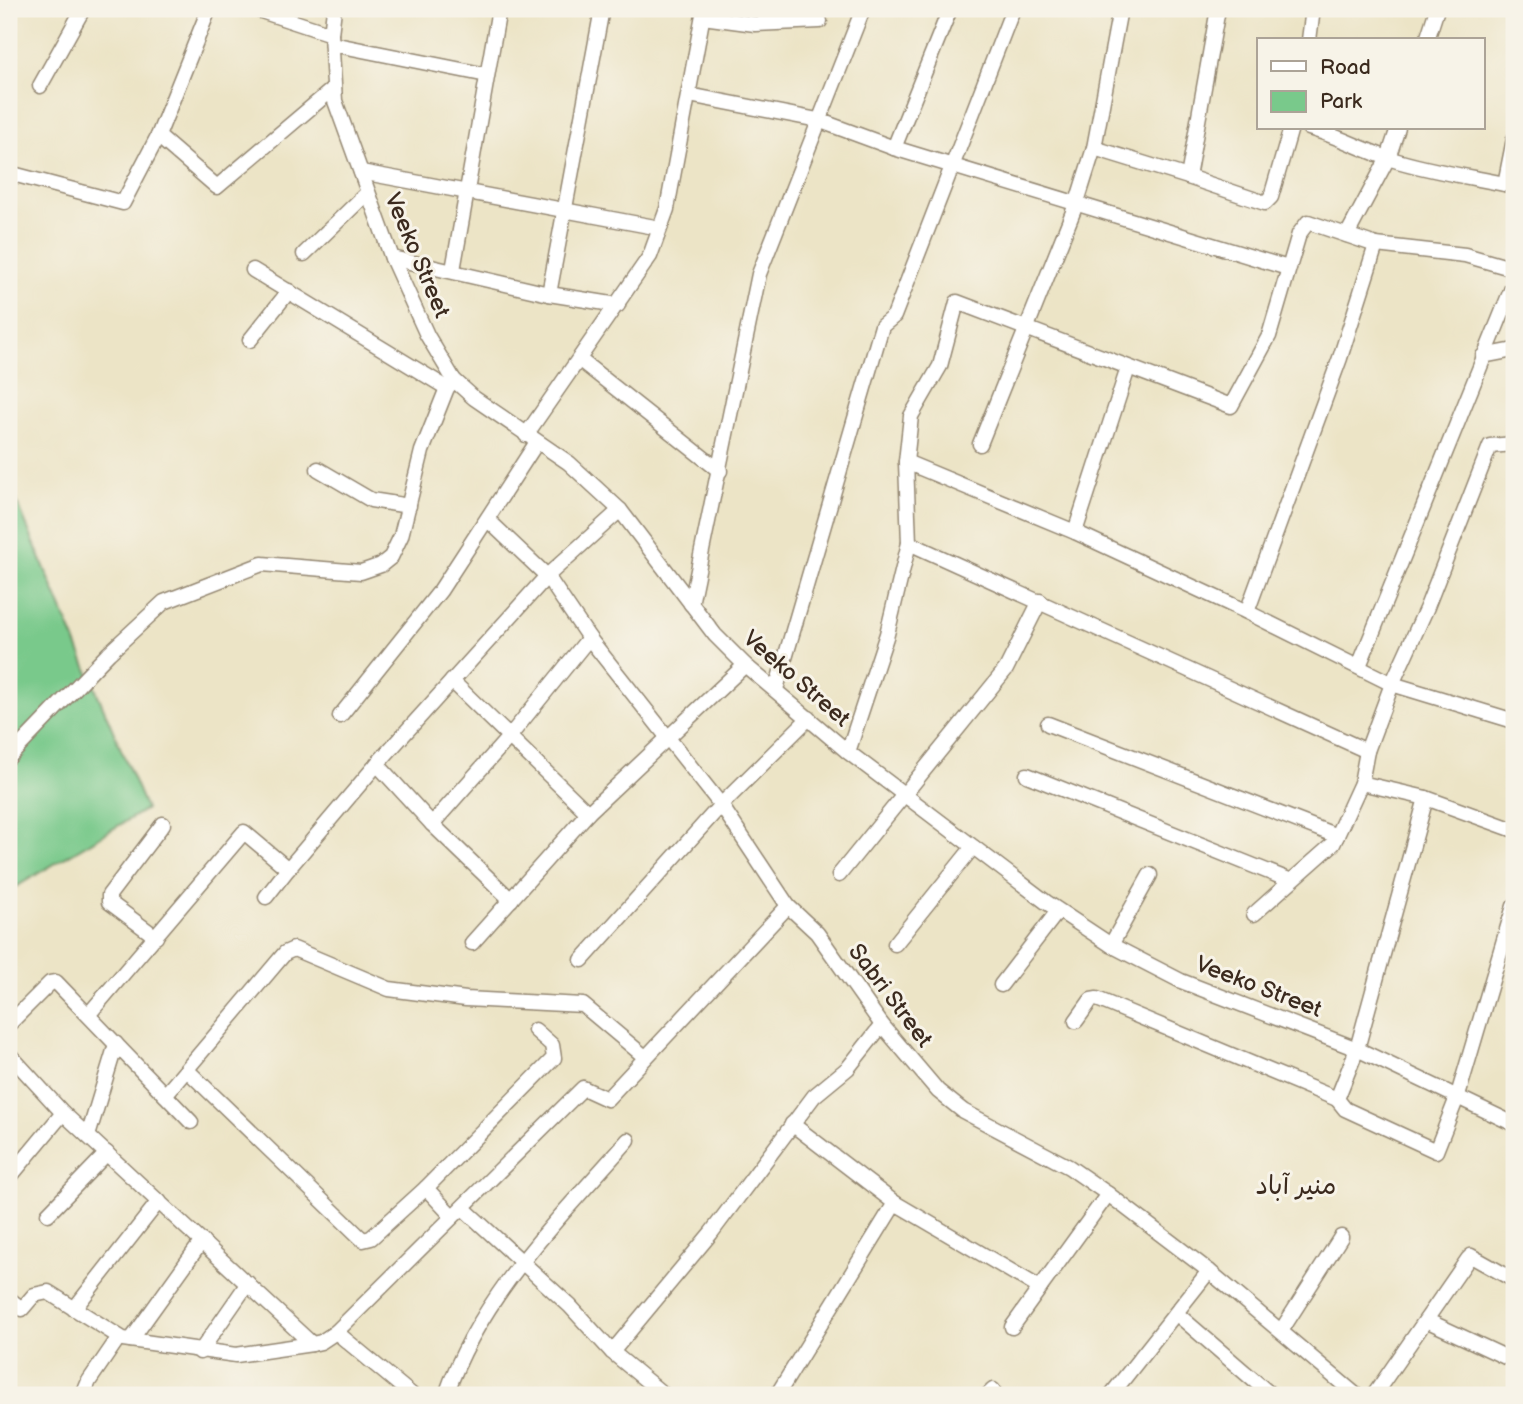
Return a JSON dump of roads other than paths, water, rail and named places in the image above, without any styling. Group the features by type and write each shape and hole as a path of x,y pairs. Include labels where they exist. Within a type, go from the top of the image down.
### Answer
{"street":[{"path":"40,86 83,9"},
{"path":"9,173 123,203 158,136 209,9"},
{"path":"255,9 332,39 487,75"},
{"name":"Veeko Street","path":"334,9 332,39 335,101 393,258 450,384 569,463 620,510 715,635 745,665 848,752 1058,911 1111,946 1181,981 1357,1049 1514,1124"},
{"path":"453,270 499,9"},
{"path":"549,294 601,9"},
{"path":"691,604 759,274 863,9"},
{"path":"894,148 950,9"},
{"path":"776,689 882,326 894,316 949,166 1013,9"},
{"path":"980,444 1029,329 1077,202 1094,148 1120,9"},
{"path":"1188,177 1218,9"},
{"path":"1308,38 1313,9"},
{"path":"1428,38 1437,9"},
{"path":"340,716 440,591 488,520 532,438 580,360 650,256 667,209 704,13 755,24 820,20"},
{"path":"158,136 216,187 334,88"},
{"path":"689,95 818,120 949,166 1077,202 1288,268"},
{"path":"1094,148 1265,204 1271,197 1290,130"},
{"path":"1317,130 1337,135 1388,158 1448,175 1510,185 1514,139"},
{"path":"1347,235 1388,158 1397,130"},
{"path":"361,173 466,190 660,228"},
{"path":"304,254 367,193"},
{"path":"848,752 887,634 909,543 906,462 911,416 940,366 957,302 1231,407 1269,336 1288,268 1302,228 1308,222 1376,245 1465,255 1514,269"},
{"path":"1247,612 1340,358 1376,245"},
{"path":"393,258 549,294 618,305"},
{"path":"9,757 109,653 164,602 262,564 369,571 391,557 401,536 422,451 450,384 253,270"},
{"path":"1359,666 1483,356 1503,317 1514,283"},
{"path":"250,340 289,292"},
{"path":"1483,356 1514,349"},
{"path":"580,360 720,471"},
{"path":"1075,532 1128,368"},
{"path":"1254,914 1289,880 1319,858 1337,836 1361,783 1367,751 1392,684 1427,607 1490,446 1514,444"},
{"path":"906,462 1075,532 1247,612 1392,684 1514,721"},
{"path":"317,469 371,500 409,506"},
{"path":"266,897 377,764 547,576 620,510"},
{"name":"Sabri Street","path":"488,520 547,576 589,638 721,805 788,906 817,933 882,1025 938,1091 963,1111 1069,1167 1108,1194 1209,1271 1356,1395"},
{"path":"909,543 1367,751"},
{"path":"839,875 906,796 1006,669 1040,601"},
{"path":"432,824 509,737 589,638"},
{"path":"472,943 588,813 745,665"},
{"path":"452,681 588,813"},
{"path":"582,960 721,805 809,718"},
{"path":"1048,724 1337,836"},
{"path":"377,764 432,824 510,900"},
{"path":"1027,775 1289,880"},
{"path":"1361,783 1426,798 1514,830"},
{"path":"1337,1099 1357,1049 1426,798"},
{"path":"156,937 109,902 109,895 163,824"},
{"path":"89,1014 244,832 288,869"},
{"path":"895,944 973,847"},
{"path":"1111,946 1150,875"},
{"path":"9,1299 22,1309 34,1295 48,1292 125,1339 200,1352 236,1355 321,1342 336,1332 583,1088 607,1099 788,906"},
{"path":"1076,1021 1091,1000 1097,999 1337,1099 1345,1109 1436,1151 1458,1095 1514,906"},
{"path":"1001,985 1058,911"},
{"path":"165,1095 285,953 294,949 388,989 466,999 583,1005 645,1057"},
{"path":"9,1024 50,983 56,982 191,1122"},
{"path":"612,1352 711,1233 814,1096 848,1068 882,1025"},
{"path":"187,1070 363,1240 370,1238 426,1188 554,1058 552,1045 535,1030"},
{"path":"88,1136 116,1044"},
{"path":"9,1054 88,1136 312,1344"},
{"path":"10,1175 64,1113"},
{"path":"792,1124 895,1203 1040,1288"},
{"path":"446,1395 465,1344 520,1262 628,1140"},
{"path":"48,1214 107,1153"},
{"path":"426,1188 520,1262 570,1306 612,1352 664,1395"},
{"path":"1012,1327 1108,1194"},
{"path":"74,1309 159,1201"},
{"path":"776,1395 895,1203"},
{"path":"1280,1331 1340,1237"},
{"path":"83,1395 89,1381 202,1241"},
{"path":"1374,1395 1471,1256 1514,1280"},
{"path":"1111,1395 1209,1271"},
{"path":"200,1352 248,1283"},
{"path":"1177,1314 1271,1395"},
{"path":"1426,1320 1514,1361"},
{"path":"336,1332 403,1392"}],"district":[{"name":"منیر آباد","path":"1296,1185"}]}
